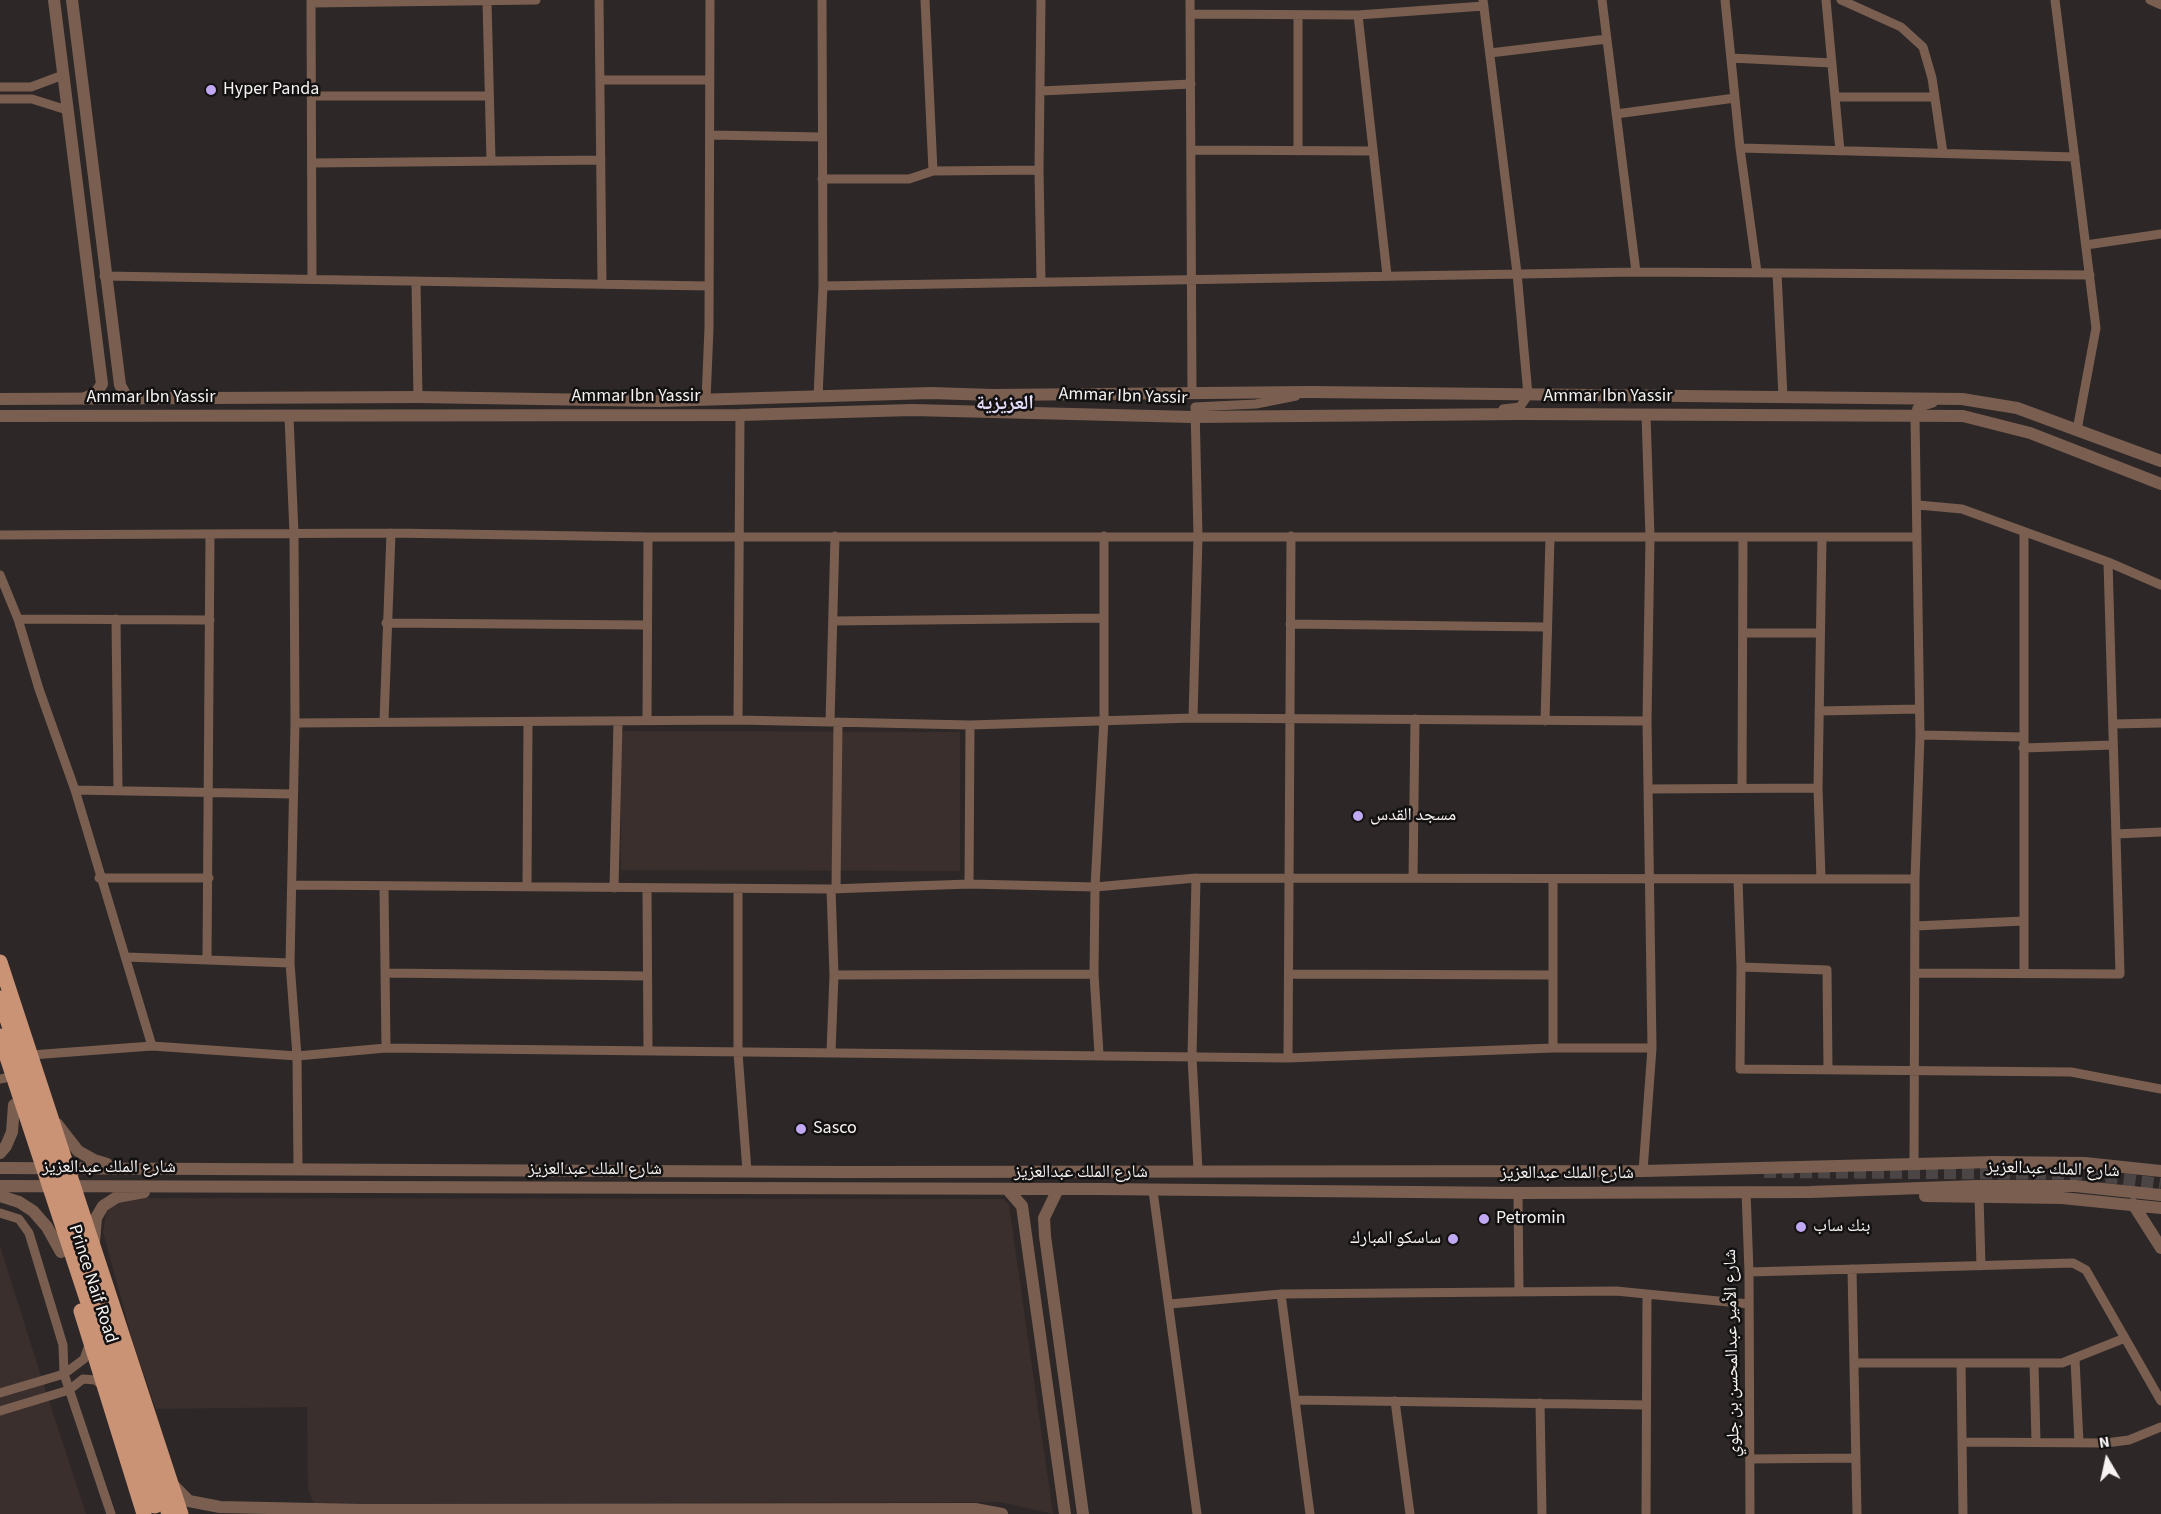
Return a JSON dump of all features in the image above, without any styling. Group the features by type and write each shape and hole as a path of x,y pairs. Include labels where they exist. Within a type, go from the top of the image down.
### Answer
{"main road":[{"path":"0,962 181,1514"},
{"path":"0,998 169,1514"},
{"path":"0,1036 158,1514"},
{"name":"Prince Naif Road","path":"2,1074 106,1389 144,1514"},
{"path":"74,1291 76,1270 82,1260 92,1259 104,1278"}],"street":[{"path":"54,0 102,384 96,393 82,399"},
{"path":"72,0 104,276 120,385 126,396 135,399"},
{"path":"312,279 311,2 536,0"},
{"path":"598,0 602,284"},
{"path":"706,400 709,285 710,0"},
{"path":"818,397 823,286 822,0"},
{"path":"925,0 933,171"},
{"path":"1041,0 1039,170 1041,281"},
{"path":"1191,0 1192,393"},
{"path":"1602,0 1636,272"},
{"path":"1725,0 1740,148 1757,272"},
{"path":"1826,0 1840,151"},
{"path":"1841,0 1901,27 1923,47 1935,97 1943,153"},
{"path":"2055,0 2096,328 2077,430"},
{"path":"2150,0 2161,5"},
{"path":"487,1 491,161"},
{"path":"1191,14 1358,15 1483,3 1518,273 1528,395 1520,407 1448,416"},
{"path":"1298,15 1298,151"},
{"path":"1358,15 1387,275"},
{"path":"1490,53 1607,39"},
{"path":"1731,58 1832,63"},
{"path":"0,87 32,87 63,75"},
{"path":"600,80 710,80"},
{"path":"1041,91 1191,84"},
{"path":"312,96 489,96"},
{"path":"1835,98 1935,97"},
{"path":"1616,114 1735,98"},
{"path":"0,99 32,99 67,110"},
{"path":"710,135 822,137"},
{"path":"1740,148 2075,157"},
{"path":"1191,150 1373,151"},
{"path":"312,163 601,160"},
{"path":"822,178 909,179 933,171 1039,170"},
{"path":"2086,245 2161,234"},
{"path":"823,286 1518,273 1757,272 2090,275"},
{"path":"1777,273 1783,397"},
{"path":"104,276 709,285"},
{"path":"416,281 418,397"},
{"path":"1193,718 1198,536 1193,417 1195,407 1256,404 1321,392"},
{"name":"Ammar Ibn Yassir","path":"0,399 418,397 706,400 1321,392 1972,401 2017,408 2161,461"},
{"path":"0,405 33,399"},
{"path":"1914,1165 1915,879 1920,735 1915,417 1917,408 1923,404 1972,401"},
{"name":"Ammar Ibn Yassir","path":"0,416 740,415 912,410 1193,417 1963,416 2030,433 2161,484"},
{"path":"738,720 740,415"},
{"path":"1643,1171 1652,1048 1647,721 1650,537 1646,415"},
{"path":"289,417 294,533 295,723 292,794 291,963 297,1056 298,1168"},
{"path":"1918,505 1962,509 2108,562 2161,585"},
{"path":"2024,532 2024,974"},
{"path":"384,721 391,533"},
{"path":"0,535 391,533 648,537 1916,537"},
{"path":"207,959 210,790 210,534"},
{"path":"831,1052 834,975 833,621 835,536"},
{"path":"1099,1054 1094,974 1095,887 1104,719 1104,536"},
{"path":"1288,1058 1291,536"},
{"path":"647,720 645,625 648,537"},
{"path":"1545,721 1550,537"},
{"path":"1742,788 1743,537"},
{"path":"1821,879 1818,788 1822,537"},
{"path":"1914,973 2120,974 2108,562"},
{"path":"0,575 18,619 39,689 75,790 99,878 126,957 152,1046"},
{"path":"833,621 1104,618"},
{"path":"18,619 210,620"},
{"path":"116,619 118,790"},
{"path":"386,623 645,625"},
{"path":"1290,624 1546,627"},
{"path":"1743,633 1820,633"},
{"path":"1819,711 1919,709"},
{"path":"295,723 738,720 970,725 1193,718 1647,721"},
{"path":"1413,878 1415,719"},
{"path":"614,888 618,722"},
{"path":"527,885 528,723"},
{"path":"2113,724 2161,723"},
{"path":"969,884 970,725"},
{"path":"1920,735 2023,737"},
{"path":"2023,748 2113,745"},
{"path":"1648,789 1818,788"},
{"path":"75,790 210,790 292,794"},
{"path":"2116,834 2161,832"},
{"path":"99,878 209,878"},
{"path":"292,885 834,889 969,884 1095,887 1196,878 1915,879"},
{"path":"1196,878 1192,1057 1198,1170"},
{"path":"1553,879 1553,1048"},
{"path":"1738,879 1741,967 1740,1069 2071,1072 2161,1089"},
{"path":"384,887 386,1048"},
{"path":"647,889 648,1049"},
{"path":"738,889 738,1053 747,1171"},
{"path":"1915,926 2024,921"},
{"path":"126,957 291,963"},
{"path":"1741,967 1827,970 1828,1069"},
{"path":"386,973 647,976"},
{"path":"834,975 1094,974"},
{"path":"1289,974 1553,975"},
{"path":"31,1055 152,1046 297,1056 386,1048 648,1049 738,1053 1099,1054 1288,1058 1553,1048 1652,1048"},
{"path":"0,1153 12,1132 14,1106"},
{"path":"49,1109 63,1135 78,1150 94,1160 126,1168"},
{"name":"شارع الملك عبدالعزيز","path":"0,1168 1643,1171 2085,1162 2161,1171"},
{"name":"شارع الملك عبدالعزيز","path":"0,1186 1058,1189 1518,1193 1810,1192 1977,1186 2075,1186 2161,1195"},
{"path":"93,1246 96,1218 110,1200 167,1187"},
{"path":"1058,1189 1044,1218 1083,1514"},
{"path":"1008,1190 1020,1201 1063,1512"},
{"path":"1153,1191 1197,1514"},
{"name":"شارع الأمير عبدالمحسن بن جلوي","path":"1746,1191 1749,1272 1750,1514"},
{"path":"1810,1192 2062,1198 2161,1208"},
{"path":"1518,1193 1519,1292"},
{"path":"0,1196 19,1202 33,1211 47,1227 61,1252"},
{"path":"1979,1196 1981,1266"},
{"path":"2133,1204 2161,1248"},
{"path":"0,1213 19,1219 29,1233 63,1345 64,1374 111,1514"},
{"path":"1023,1220 1033,1216 1044,1218"},
{"path":"1749,1272 2073,1263 2086,1270 2161,1401"},
{"path":"1852,1269 1857,1514"},
{"path":"1170,1304 1281,1294 1519,1292 1616,1292 1749,1304"},
{"path":"1281,1294 1310,1514"},
{"path":"1646,1514 1647,1294"},
{"path":"1854,1363 2062,1363 2125,1338"},
{"path":"0,1393 64,1374 84,1359 89,1340"},
{"path":"2075,1359 2079,1443"},
{"path":"1961,1363 1963,1514"},
{"path":"2034,1363 2036,1443"},
{"path":"0,1411 69,1390 77,1383 90,1378 106,1389"},
{"path":"1295,1400 1646,1405"},
{"path":"1395,1401 1410,1514"},
{"path":"1540,1403 1542,1514"},
{"path":"1962,1442 2079,1443 2129,1440 2161,1426"},
{"path":"1750,1459 1856,1458"},
{"path":"170,1482 189,1501 220,1507 278,1511 975,1509 1002,1514"}],"shaded area":[{"path":"621,731 960,732 960,871 621,870"},
{"path":"134,1198 1003,1199 1009,1205 1053,1514 1000,1502 314,1504 308,1489 307,1407 156,1409 134,1346 103,1232 106,1214 114,1202"},
{"path":"0,1246 47,1395 86,1514 0,1514"}],"tunnel":[{"path":"1764,1172 2084,1174 2161,1184"}],"place":[{"name":"Hyper Panda","path":"211,90"},
{"name":"مسجد القدس","path":"1358,816"},
{"name":"Sasco","path":"801,1129"},
{"name":"Petromin","path":"1484,1219"},
{"name":"بنك ساب","path":"1801,1227"},
{"name":"ساسكو المبارك","path":"1453,1239"}],"district":[{"name":"العزيزية","path":"1005,405"}]}
